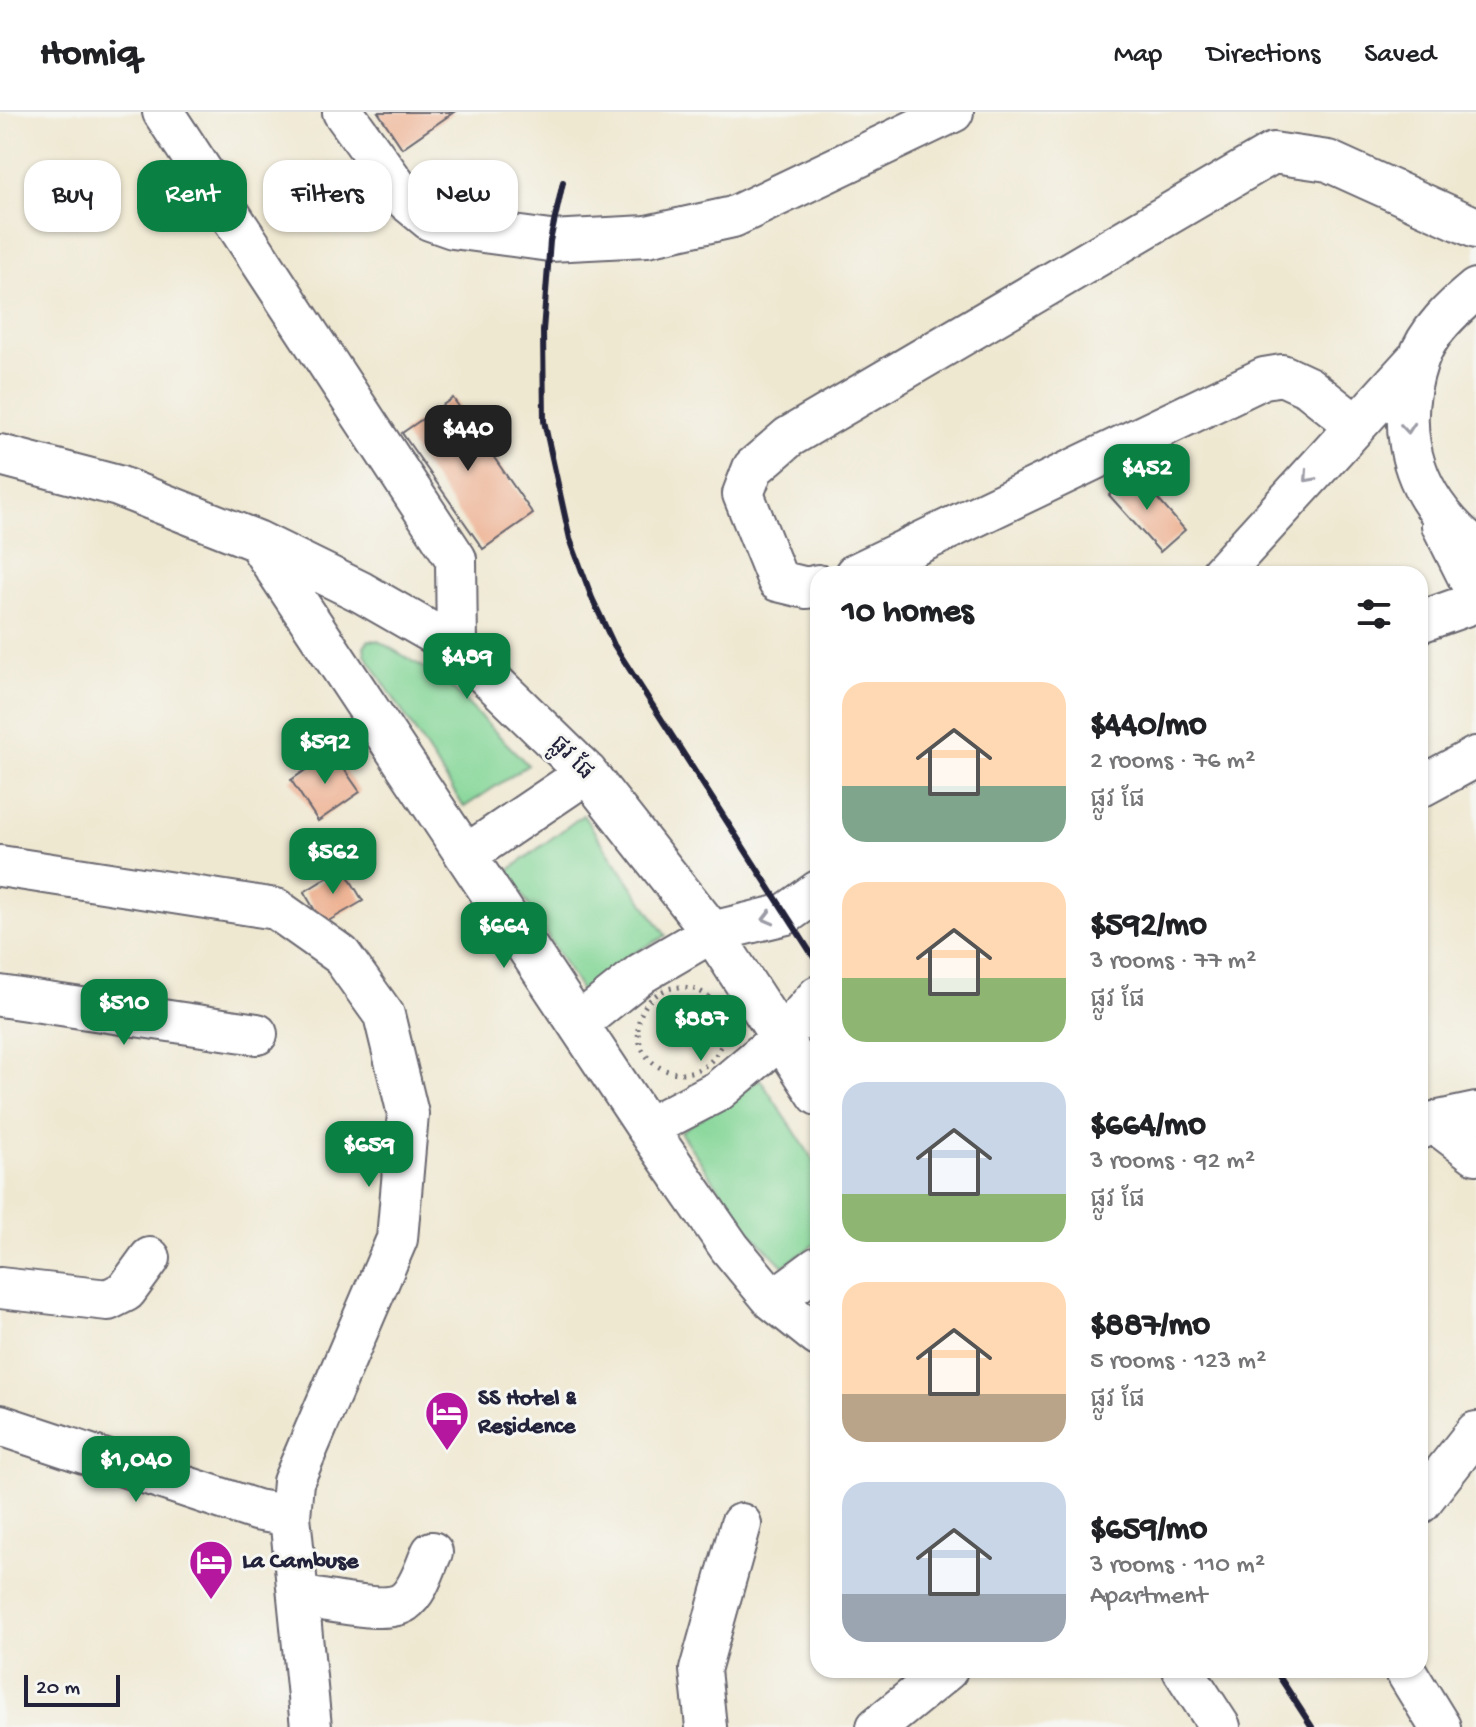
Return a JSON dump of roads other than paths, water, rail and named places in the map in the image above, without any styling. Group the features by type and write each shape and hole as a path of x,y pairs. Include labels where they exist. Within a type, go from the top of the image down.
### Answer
{"street":[{"path":"163,112 456,559 457,647"},
{"path":"343,112 407,201 430,220 453,228 550,241 647,236 733,217 953,112"},
{"path":"810,587 778,581 743,494 753,468 789,437 1273,153 1328,161 1476,228"},
{"path":"1228,566 1418,358 1442,320 1476,288"},
{"path":"1418,358 1406,407 1411,457 1476,593"},
{"path":"872,566 1264,378 1282,375 1308,387 1356,425"},
{"name":"ផ្លូវ ផែ","path":"0,455 118,486 257,541 361,592 457,647 587,773 712,932 810,1082"},
{"path":"1431,503 1465,540 1476,547"},
{"path":"257,541 730,1248 773,1300 810,1330"},
{"path":"1428,619 1476,602"},
{"path":"1428,783 1476,757"},
{"path":"466,855 587,773"},
{"path":"0,866 276,909 341,955 384,1015 408,1114 397,1239 293,1482 290,1516 311,1727"},
{"path":"578,1024 642,973 712,932 786,914 810,897"},
{"path":"0,996 257,1034"},
{"path":"647,1128 718,1091 782,1037 810,1005"},
{"path":"1428,1126 1476,1113"},
{"path":"1428,1127 1476,1154"},
{"path":"0,1288 108,1300 126,1291 150,1258"},
{"path":"773,1300 810,1273"},
{"path":"0,1425 256,1510 290,1516"},
{"path":"1428,1493 1476,1432"},
{"path":"706,1727 700,1670 741,1524"},
{"path":"298,1596 390,1608 405,1601 414,1591 432,1552"},
{"path":"877,1727 937,1678"},
{"path":"1186,1678 1203,1720"},
{"path":"1410,1678 1440,1727"}],"railway":[{"path":"563,182 550,241 543,331 544,421 570,539 614,645 810,951"},
{"path":"1280,1678 1312,1727"}],"place":[{"name":"SS Hotel & Residence","path":"447,1452"},
{"name":"La Cambuse","path":"211,1601"}]}
